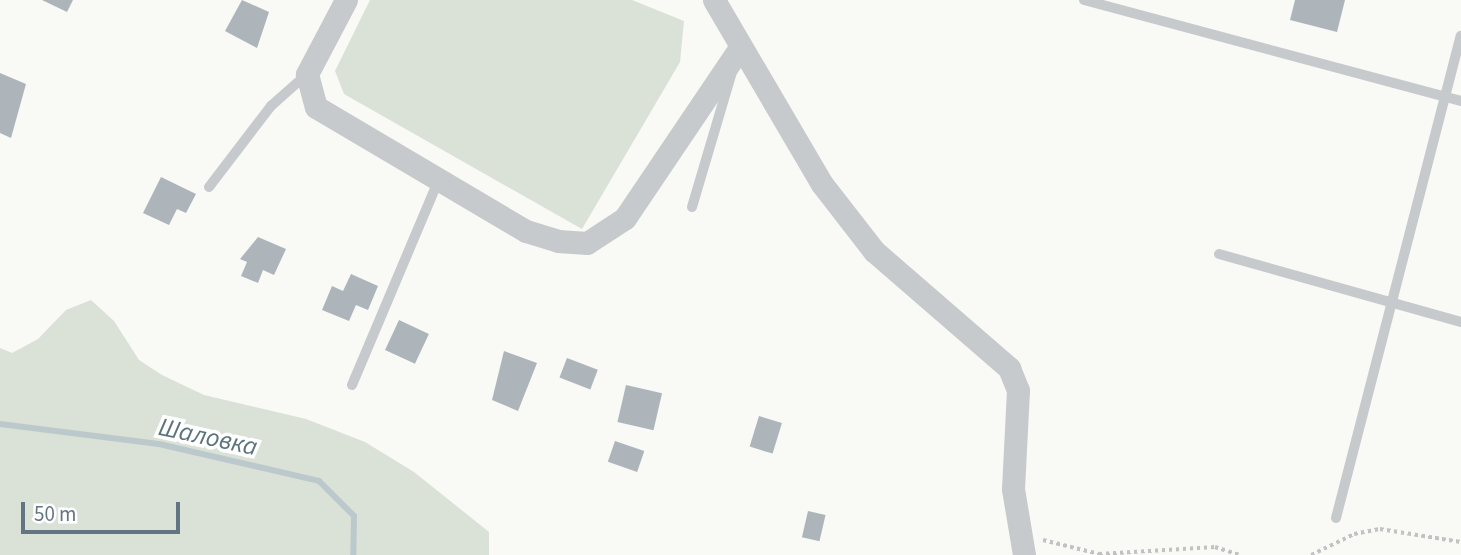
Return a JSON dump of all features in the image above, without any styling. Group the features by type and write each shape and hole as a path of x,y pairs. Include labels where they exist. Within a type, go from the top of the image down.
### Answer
{"street":[{"path":"345,0 307,74 316,107 332,121 526,231 587,243 625,218 739,49"},
{"path":"714,0 739,49 822,184 874,251 1009,368 1018,390 1013,489 1030,546"}],"lane":[{"path":"1084,0 1461,101"},
{"path":"1336,518 1394,304 1461,36"},
{"path":"692,207 739,49"},
{"path":"209,187 271,106 307,74"},
{"path":"352,385 438,181"},
{"path":"1219,254 1461,322"}],"path":[{"path":"1311,555 1354,534 1380,529 1461,542"},
{"path":"1030,546 1099,554 1215,547 1239,555"}],"shaded area":[{"path":"370,0 632,0 684,21 680,62 582,229 344,94 335,71"},
{"path":"91,300 114,321 139,360 162,375 204,395 306,419 365,442 414,472 489,532 489,555 0,555 0,348 12,353 38,339 66,310"}],"building":[{"path":"42,0 73,0 67,12"},
{"path":"242,0 269,12 257,48 225,31"},
{"path":"1295,0 1345,0 1337,32 1290,20"},
{"path":"0,73 26,84 11,138 0,133"},
{"path":"161,177 196,194 186,213 177,209 169,225 143,213"},
{"path":"258,237 286,249 274,275 263,270 258,283 241,276 247,262 240,259"},
{"path":"351,274 378,286 368,310 356,305 349,321 322,310 332,286 343,291"},
{"path":"399,320 429,334 415,364 385,350"},
{"path":"504,351 537,363 518,411 492,400"},
{"path":"567,358 598,370 590,389 559,378"},
{"path":"626,385 662,393 654,430 617,422"},
{"path":"759,416 782,423 773,454 750,447"},
{"path":"615,441 644,451 637,472 608,462"},
{"path":"808,511 826,515 819,541 802,537"}],"waterway":[{"name":"Шаловка","path":"0,424 159,444 319,481 354,516 353,555"}]}
